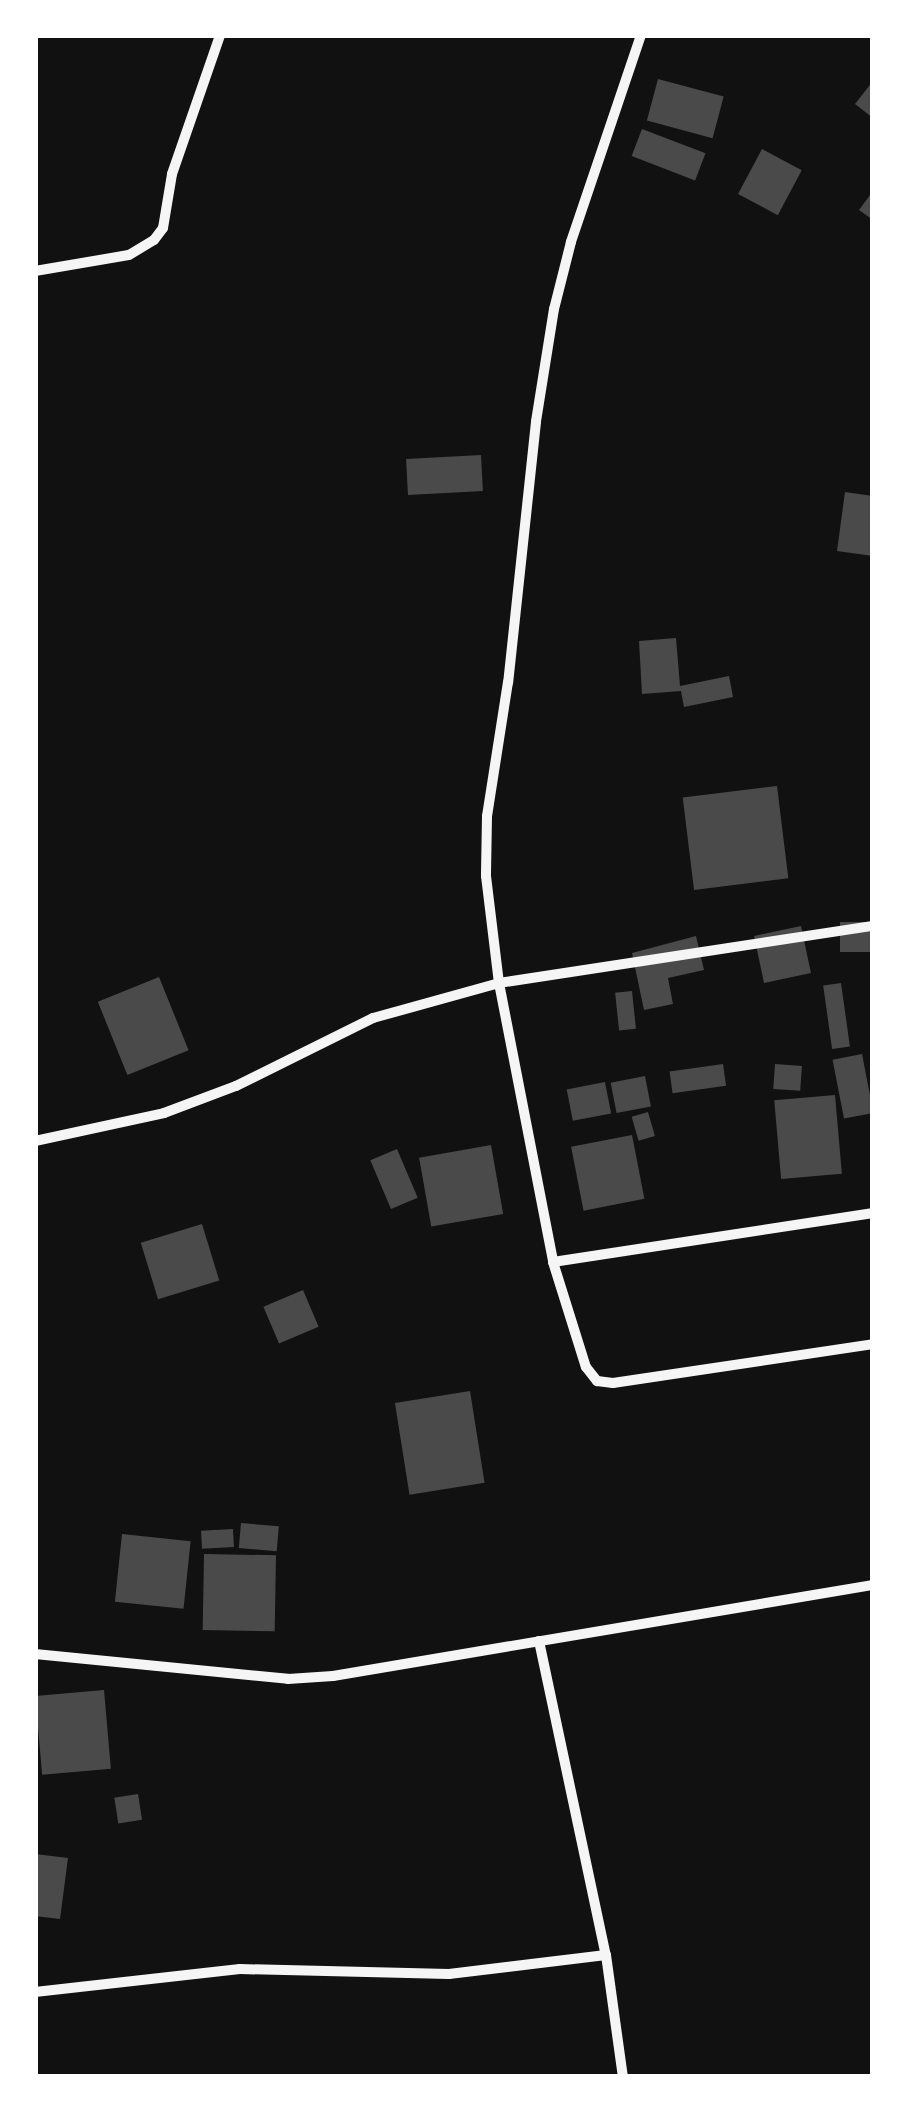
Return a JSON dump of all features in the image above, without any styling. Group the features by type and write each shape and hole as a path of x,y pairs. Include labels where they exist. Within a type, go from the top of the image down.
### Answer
{"street":[{"path":"35,271 129,255 154,240 162,228 172,174 220,35"},
{"path":"641,35 571,242 554,309 536,422 508,682 486,816 486,876 499,983 554,1262 586,1366 597,1381 614,1383 873,1344"},
{"path":"35,1141 164,1112 236,1086 373,1018 499,983 873,926"},
{"path":"554,1262 873,1213"},
{"path":"35,1654 288,1678 333,1676 873,1586"},
{"path":"538,1642 606,1955 623,2077"},
{"path":"35,1992 209,1971 449,1974 606,1955"}],"building":[{"path":"658,79 724,97 713,138 647,121"},
{"path":"873,81 873,118 855,104"},
{"path":"642,129 705,153 695,180 632,156"},
{"path":"762,149 802,170 778,215 738,194"},
{"path":"873,191 873,220 859,210"},
{"path":"481,455 483,491 408,495 406,459"},
{"path":"845,492 873,496 873,556 837,551"},
{"path":"676,638 680,686 729,676 733,697 684,707 681,691 642,694 639,641"},
{"path":"777,786 788,878 694,890 683,798"},
{"path":"840,922 873,922 873,952 840,952"},
{"path":"801,926 811,973 764,983 754,936"},
{"path":"696,936 704,970 668,978 673,1004 644,1010 632,953"},
{"path":"159,977 189,1050 127,1075 98,1002"},
{"path":"841,983 850,1046 832,1049 823,986"},
{"path":"632,991 636,1029 619,1031 615,993"},
{"path":"862,1054 873,1113 844,1119 833,1060"},
{"path":"723,1064 726,1086 673,1093 670,1072"},
{"path":"775,1064 802,1066 800,1091 773,1089"},
{"path":"645,1076 651,1106 617,1113 611,1083"},
{"path":"605,1082 611,1113 573,1121 567,1089"},
{"path":"835,1095 842,1174 781,1179 774,1100"},
{"path":"648,1112 655,1136 639,1141 632,1117"},
{"path":"632,1135 644,1199 584,1211 571,1147"},
{"path":"491,1145 503,1214 431,1227 419,1158"},
{"path":"397,1149 418,1198 391,1209 370,1160"},
{"path":"202,1224 219,1280 158,1299 141,1243"},
{"path":"303,1290 319,1327 279,1344 263,1307"},
{"path":"470,1391 485,1483 409,1495 395,1403"},
{"path":"241,1523 279,1526 277,1551 239,1548"},
{"path":"233,1529 234,1547 202,1549 201,1531"},
{"path":"122,1534 191,1541 184,1609 115,1602"},
{"path":"204,1554 276,1555 275,1631 203,1630"},
{"path":"104,1690 111,1769 42,1775 35,1696"},
{"path":"138,1794 142,1820 118,1823 114,1798"},
{"path":"35,1854 68,1858 60,1919 35,1916"}]}
